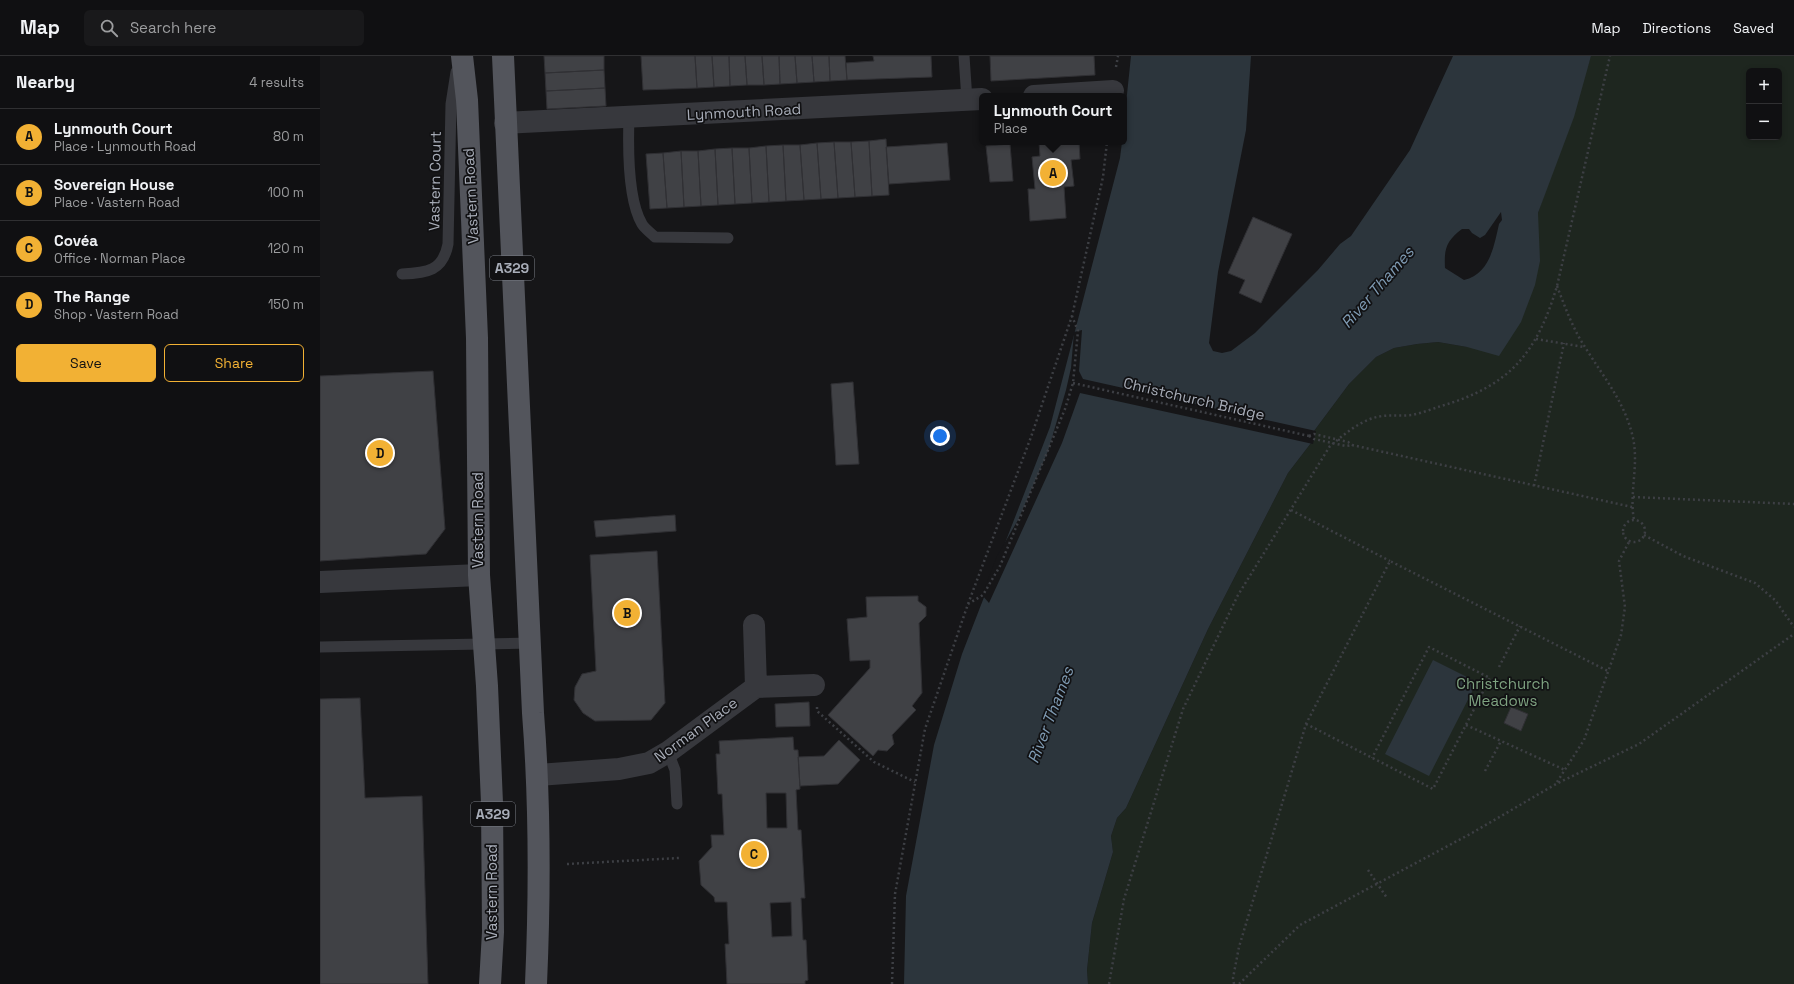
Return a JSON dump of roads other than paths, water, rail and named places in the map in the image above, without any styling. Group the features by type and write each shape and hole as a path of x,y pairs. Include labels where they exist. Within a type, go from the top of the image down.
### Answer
{"main road":[{"name":"Vastern Road","path":"460,56 467,100 477,338 479,575 485,645 492,802 493,909 490,984"},
{"name":"A329","path":"503,56 530,643 538,775 540,902 536,984"}],"street":[{"path":"1081,93 1113,91"},
{"name":"Lynmouth Road","path":"505,123 974,100"},
{"path":"320,582 479,575"},
{"path":"754,624 756,687 814,685"},
{"name":"Norman Place","path":"538,775 619,769 649,763 668,752 756,687"}],"lane":[{"name":"Vastern Court","path":"402,274 415,274 434,269 441,263 446,255 448,244 451,104 460,56"},
{"path":"964,56 974,100"},
{"path":"629,117 628,156 637,213 643,226 655,237 728,238"},
{"path":"320,648 422,644 485,645 530,643"},
{"path":"668,752 675,770 677,804"}],"water":[{"name":"River Thames","path":"1131,56 1251,56 1246,130 1218,272 1209,343 1213,351 1222,353 1231,351 1255,333 1318,270 1340,244 1351,236 1410,150 1453,56 1591,56 1574,117 1538,213 1540,261 1535,285 1521,322 1499,356 1467,347 1438,342 1394,348 1376,357 1349,384 1314,431 1311,443 1288,473 1208,629 1126,808 1117,818 1111,836 1113,852 1092,923 1087,970 1088,984 904,984 906,896 934,745 962,654 1050,427 1120,158 1122,145 1127,145 1127,94","holes":["1501,212 1502,220 1499,224 1493,250 1480,272 1473,277 1464,280 1445,268 1446,250 1452,237 1462,229 1469,229 1480,238 1485,235"]},
{"path":"1433,660 1477,682 1429,776 1385,754"}],"place":[{"name":"Lynmouth Court","path":"1053,173"},
{"name":"The Range","path":"380,453"},
{"name":"Sovereign House","path":"627,613"},
{"name":"Covéa","path":"754,854"}],"park label":[{"name":"Christchurch Meadows","path":"1503,692"}]}
